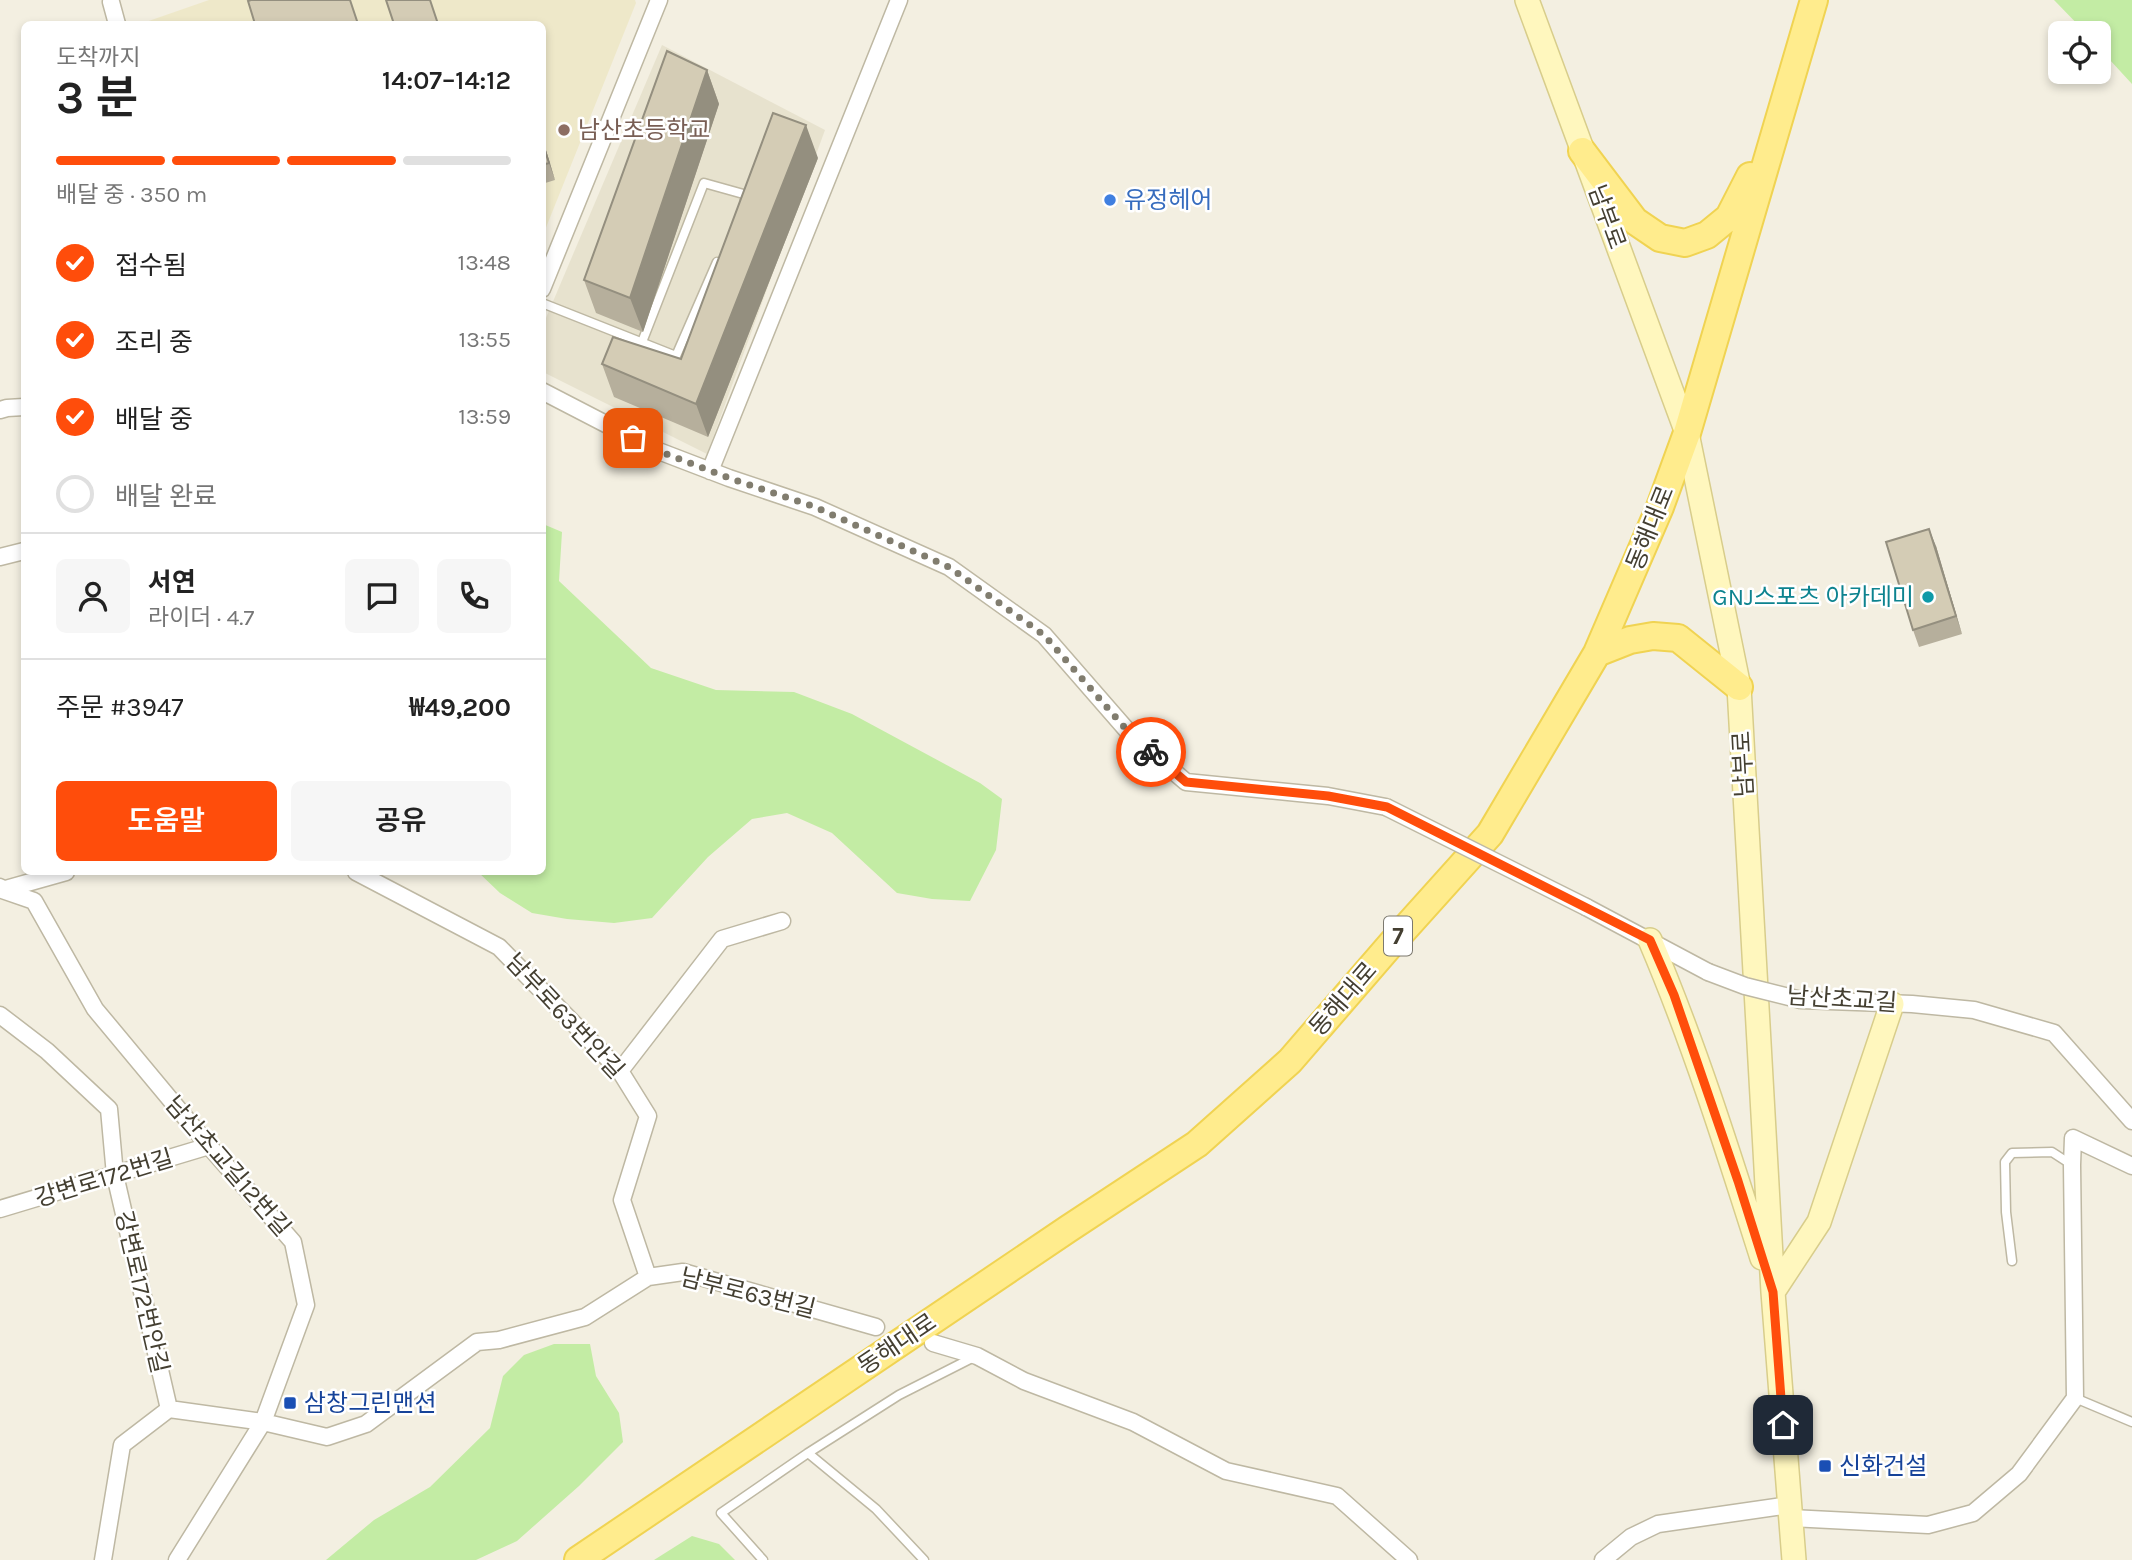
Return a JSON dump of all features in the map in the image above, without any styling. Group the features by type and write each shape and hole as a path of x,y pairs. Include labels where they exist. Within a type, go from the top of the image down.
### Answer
{"main road":[{"name":"동해대로","path":"578,1560 1197,1144 1290,1061 1490,834 1597,653 1660,507 1687,433 1814,0"},
{"path":"1582,150 1635,220 1660,237 1685,243 1707,235 1728,217 1778,122"},
{"path":"1597,653 1630,640 1653,636 1678,638 1739,687"}],"street":[{"path":"546,279 659,0"},
{"path":"710,471 899,0"},
{"name":"남부로","path":"1527,0 1687,433 1739,687 1773,1292 1794,1560"},
{"path":"111,2 116,21"},
{"name":"남산초교길","path":"546,393 656,450 815,507 949,567 1044,635 1132,736 1186,782 1328,796 1387,807 1708,972 1745,986 1801,1000 1974,1010 2054,1033 2132,1121"},
{"path":"0,410 21,407"},
{"path":"0,557 21,552"},
{"path":"1,890 55,875"},
{"name":"남부로63번안길","path":"362,875 499,947 621,1071 648,1116 622,1200 648,1277"},
{"name":"남산초교길12번길","path":"1,890 34,901 95,1009 209,1146 293,1241 306,1305 263,1422 177,1560"},
{"path":"621,1071 722,939 782,921"},
{"path":"1650,940 1674,995 1773,1292"},
{"path":"1773,1292 1819,1222 1892,1004"},
{"name":"강변로172번안길","path":"0,1014 47,1051 109,1109 115,1175 169,1409"},
{"path":"1603,1560 1631,1537 1658,1524 1790,1512 1928,1525 1973,1513 2019,1474 2075,1398 2073,1138 2132,1166"},
{"name":"강변로172번길","path":"0,1209 209,1146"},
{"name":"남부로63번길","path":"169,1409 263,1422 327,1437 366,1424 477,1342 499,1340 584,1317 648,1277 683,1272 876,1327"},
{"path":"933,1343 977,1356 1024,1381 1133,1422 1226,1471 1336,1496 1409,1560"},
{"path":"103,1560 122,1445 169,1409"}],"lane":[{"path":"642,342 704,183 747,195 742,207"},
{"path":"546,305 676,356 720,257"},
{"path":"2012,1261 2006,1212 2005,1163 2012,1153 2052,1152 2072,1165"},
{"path":"763,1560 721,1513 899,1395 977,1356"},
{"path":"2075,1398 2132,1422"},
{"path":"808,1453 876,1509 924,1560"}],"shaded area":[{"name":"남산초등학교","path":"209,0 635,0 636,3 546,228 546,21 149,21"},
{"path":"662,45 825,130 707,454 546,374 546,318"}],"green space":[{"path":"2054,0 2132,0 2132,84 2111,61 2111,21 2074,21"},
{"path":"546,525 562,532 559,581 651,668 716,690 794,692 852,714 980,783 1002,799 996,850 970,901 932,899 897,893 832,833 787,813 752,819 708,857 652,918 614,923 567,919 532,913 500,893 481,875 546,875"},
{"path":"554,1344 590,1344 596,1376 619,1413 623,1442 579,1486 517,1541 476,1560 326,1560 374,1520 430,1487 490,1428 503,1376 524,1355"},
{"path":"692,1536 719,1544 735,1560 654,1560"}],"building":[{"path":"350,0 357,21 254,21 248,1"},
{"path":"386,0 430,0 437,21 393,21"},
{"path":"667,51 707,70 630,298 584,280"},
{"path":"773,113 806,125 696,404 602,364 613,337 681,359"},
{"name":"GNJ스포츠 아카데미","path":"1929,529 1956,616 1913,630 1886,542"}],"way so far":[{"path":"633,438 656,450 729,478 815,507 949,567 1044,635 1132,736 1151,752"}],"place":[{"name":"남산초등학교","path":"564,130"},
{"name":"유정헤어","path":"1110,200"},
{"name":"GNJ스포츠 아카데미","path":"1928,597"},
{"name":"삼창그린맨션","path":"290,1403"},
{"name":"신화건설","path":"1825,1466"}],"route":[{"path":"1151,752 1186,782 1328,796 1387,807 1650,940 1674,995 1773,1292 1783,1425"}]}
